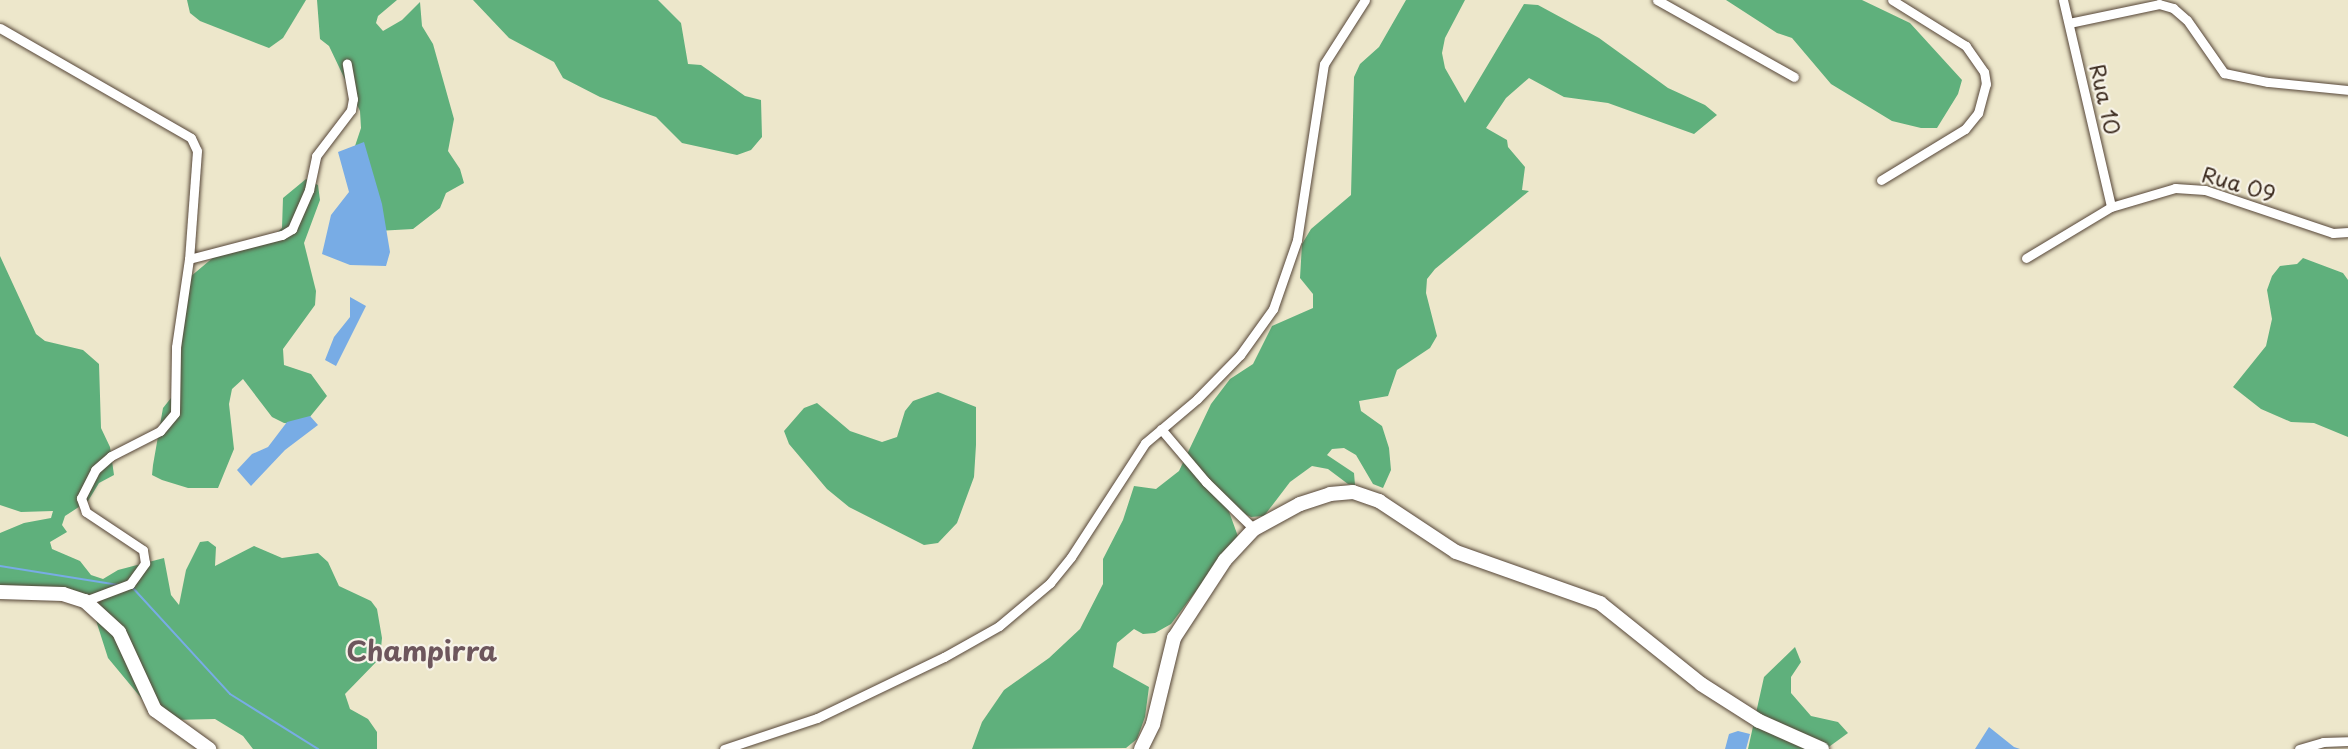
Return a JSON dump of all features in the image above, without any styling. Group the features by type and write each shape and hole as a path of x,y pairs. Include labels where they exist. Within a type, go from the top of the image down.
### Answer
{"street":[{"path":"724,749 862,698 999,626 1050,583 1071,557 1145,443 1240,355 1273,309 1297,240 1323,64 1365,0"},
{"path":"1657,0 1794,77"},
{"path":"1881,180 1965,129 1978,113 1986,84 1984,72 1966,46 1892,0"},
{"name":"Rua 10","path":"2063,0 2110,207"},
{"path":"2069,23 2158,4 2173,8 2187,20 2224,73 2268,82 2348,90"},
{"path":"0,28 191,138 197,151 189,259 177,347 176,413 159,431 111,456 95,470 81,498 86,512 143,550 145,563 130,584 85,601"},
{"path":"189,259 274,237 292,229 309,190 316,156 351,110 353,99 347,64"},
{"name":"Rua 09","path":"2026,258 2110,207 2189,188 2254,204 2333,233 2348,232"},
{"path":"1161,429 1179,453 1254,529"},
{"path":"1141,749 1153,724 1173,638 1206,585 1254,529 1300,504 1330,494 1353,492 1367,496 1456,552 1600,603 1701,684 1759,721 1822,749"},
{"path":"0,592 63,594 85,601 118,632 155,710 209,749"},
{"path":"2299,749 2323,742 2348,741"}],"green space":[{"path":"187,0 306,0 283,38 269,48 200,21 190,13"},
{"path":"317,0 397,0 378,16 376,23 383,31 402,20 420,2 422,26 433,44 454,119 448,151 460,169 464,183 446,193 440,208 413,229 377,231 350,161 361,128 360,111 329,46 320,39"},
{"path":"473,0 658,0 681,23 688,64 701,65 745,96 761,100 762,137 751,150 737,155 682,143 656,117 600,97 563,78 554,62 509,38"},
{"path":"1406,0 1465,0 1445,38 1442,53 1445,68 1465,103 1524,4 1538,5 1599,38 1668,88 1705,105 1717,115 1694,134 1608,103 1564,97 1529,78 1506,98 1486,128 1507,140 1508,147 1525,167 1522,190 1529,191 1435,269 1427,279 1426,293 1437,336 1430,348 1397,370 1388,396 1359,401 1361,411 1382,426 1389,448 1391,470 1383,488 1373,484 1356,455 1344,448 1332,449 1327,455 1354,473 1355,485 1348,484 1328,469 1312,466 1290,482 1264,516 1251,517 1227,506 1240,542 1215,566 1171,624 1155,633 1143,634 1134,629 1117,643 1113,667 1149,687 1145,717 1137,739 1126,748 972,749 982,722 1004,690 1049,658 1080,629 1103,584 1103,559 1123,520 1134,486 1156,489 1179,471 1211,404 1230,379 1253,364 1272,326 1313,308 1313,294 1300,278 1302,244 1311,229 1351,195 1354,77 1360,64 1379,47"},
{"path":"1726,0 1862,0 1910,23 1962,80 1958,94 1937,128 1921,128 1892,121 1831,84 1792,38 1777,33"},
{"path":"306,179 318,185 320,200 304,243 316,291 315,305 283,349 284,365 311,374 327,396 309,418 298,424 284,423 272,417 243,379 232,389 229,404 234,449 218,488 188,488 162,480 152,475 153,465 163,408 171,398 180,370 185,291 190,277 215,256 271,238 282,228 283,198"},
{"path":"0,256 36,334 45,341 83,350 99,364 101,428 110,447 114,475 99,483 88,501 65,516 62,525 67,532 50,542 52,549 80,561 91,575 103,579 118,570 164,558 171,595 179,605 186,570 200,542 208,541 216,547 215,566 254,546 282,558 318,553 328,562 339,586 371,601 377,609 382,638 380,658 345,694 350,709 368,719 377,732 377,749 253,749 243,736 215,719 172,720 147,705 108,658 93,611 105,594 79,595 0,585 0,533 24,523 51,518 53,511 21,512 0,505"},
{"path":"2303,258 2343,273 2348,280 2348,437 2314,423 2291,422 2261,409 2233,387 2266,346 2272,319 2267,290 2272,276 2280,266 2297,264"},
{"path":"938,392 976,407 976,445 974,477 957,523 938,543 924,545 849,507 827,489 789,444 784,431 804,408 817,403 850,431 882,442 897,437 905,411 913,401"},
{"path":"1795,647 1801,662 1791,677 1791,693 1811,716 1838,722 1848,733 1826,749 1748,749 1764,677"}],"water":[{"path":"364,142 382,204 390,252 386,266 350,265 322,254 331,215 349,192 338,152"},
{"path":"350,297 366,306 336,366 325,360 334,337 350,317"},
{"path":"310,416 318,425 285,450 251,486 237,470 252,454 268,447 287,422"},
{"path":"1989,727 2014,747 2020,749 1975,749"},
{"path":"1738,731 1750,734 1746,749 1725,749 1729,734"}],"waterway":[{"path":"0,566 118,585"},
{"path":"132,587 230,694 318,749"}],"district":[{"name":"Champirra","path":"422,650"}]}
